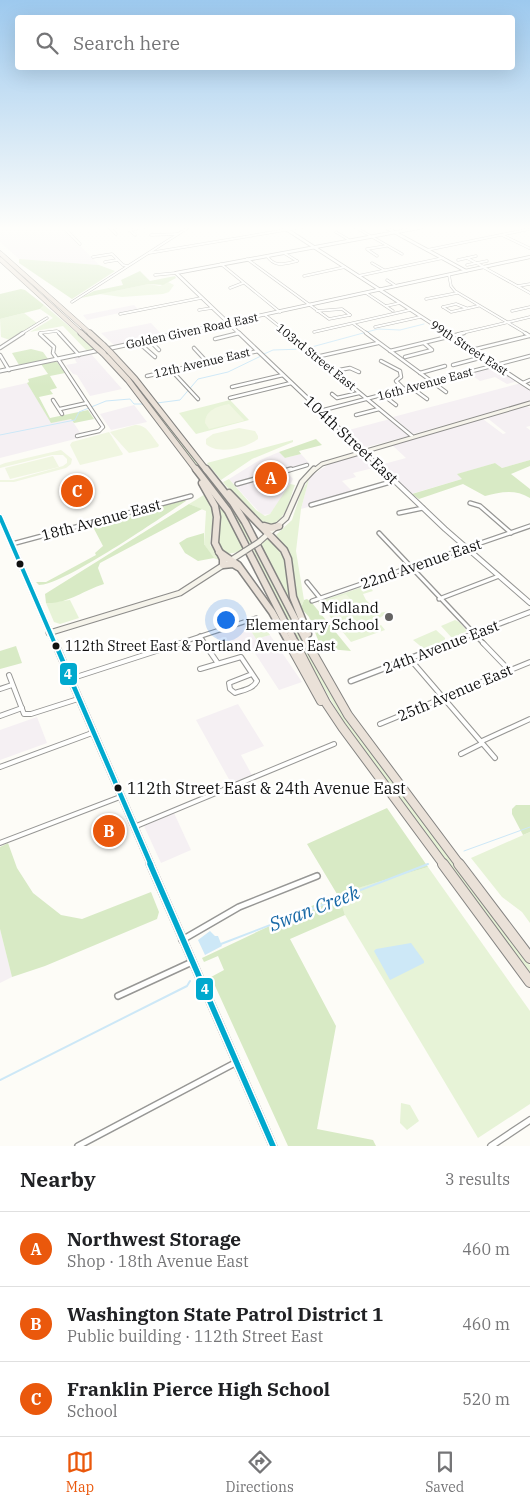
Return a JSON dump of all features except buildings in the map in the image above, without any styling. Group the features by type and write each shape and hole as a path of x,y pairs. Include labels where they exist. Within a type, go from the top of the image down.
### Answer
{"highway":[{"path":"23,280 103,353 128,380 245,522 326,680 354,725 530,958"},
{"path":"31,280 103,345 130,373 184,447 237,526 326,703 342,728"},
{"path":"184,447 280,544 287,556 293,598 326,680"},
{"path":"184,447 187,462 209,493 216,507 218,516 215,542 223,558 224,565 235,565 242,570"},
{"path":"260,524 269,528 279,526"},
{"path":"219,552 232,560 242,570 281,627 321,701 530,982"}],"main road":[{"path":"49,633 180,593 270,534 279,526 289,512 301,482 312,470 332,459 530,403"},
{"path":"0,518 273,1146"}],"street":[{"path":"72,302 105,280"},
{"name":"104th Street East","path":"183,280 361,451 530,603"},
{"path":"241,280 280,312"},
{"path":"275,280 329,320 350,315 342,309 317,311"},
{"name":"99th Street East","path":"365,280 530,388"},
{"path":"388,280 397,286"},
{"name":"Golden Given Road East","path":"0,372 423,280"},
{"path":"450,280 452,287 458,293 530,336"},
{"path":"508,280 530,293"},
{"path":"230,288 244,283"},
{"path":"518,286 530,284"},
{"path":"366,293 393,311"},
{"path":"426,300 458,293"},
{"path":"120,314 201,298"},
{"path":"386,306 400,303"},
{"path":"466,308 458,304 443,307 449,311 478,306"},
{"path":"512,311 530,306"},
{"path":"199,310 212,308"},
{"path":"314,332 410,310"},
{"name":"103rd Street East","path":"265,315 412,436"},
{"path":"375,327 420,316"},
{"path":"390,351 530,317"},
{"path":"0,348 47,318"},
{"path":"354,324 446,392"},
{"path":"77,436 102,429 103,427 53,353 54,347 40,333 57,332 72,345 79,355"},
{"path":"215,338 239,333"},
{"path":"472,350 530,336"},
{"path":"149,340 159,350"},
{"path":"138,342 155,357"},
{"path":"316,357 379,342"},
{"path":"405,357 432,350 423,343"},
{"path":"194,348 207,362"},
{"name":"12th Avenue East","path":"147,376 258,351"},
{"path":"0,355 9,370"},
{"name":"16th Avenue East","path":"319,411 530,356"},
{"path":"453,365 482,357"},
{"path":"381,361 400,371 401,378 396,382 404,389"},
{"path":"420,373 445,366"},
{"path":"334,372 352,368 359,372"},
{"path":"172,371 198,398"},
{"path":"232,387 283,375"},
{"path":"523,383 530,380"},
{"path":"230,398 291,383"},
{"path":"411,387 427,399"},
{"path":"332,394 337,398 359,392"},
{"path":"382,395 396,405"},
{"path":"54,400 62,414"},
{"path":"60,409 86,403"},
{"path":"356,415 380,409"},
{"path":"237,484 307,465"},
{"path":"303,466 312,470"},
{"path":"311,505 394,481"},
{"name":"18th Avenue East","path":"12,544 191,496"},
{"path":"470,502 480,506 511,533"},
{"path":"399,513 423,508"},
{"name":"22nd Avenue East","path":"312,601 530,526"},
{"path":"379,533 410,568 509,670"},
{"path":"440,599 500,576"},
{"path":"307,582 320,598"},
{"name":"24th Avenue East","path":"351,681 530,612"},
{"path":"69,679 256,618"},
{"path":"200,636 215,662 218,663"},
{"path":"200,669 237,657 242,658 257,681 256,684 237,692 230,689 228,684 231,681 252,674"},
{"path":"410,659 495,758"},
{"name":"25th Avenue East","path":"380,724 530,662"},
{"path":"9,674 12,685 26,714 78,698"},
{"path":"0,689 12,685"},
{"path":"0,716 22,708"},
{"path":"461,754 481,744 482,741 530,720"},
{"path":"0,767 92,733"},
{"path":"134,827 334,744"},
{"path":"0,843 120,797"},
{"path":"182,940 239,907 317,876"},
{"path":"118,996 192,962"},
{"path":"78,1146 236,1063"},
{"path":"491,1146 530,1120"}],"shaded area":[{"path":"134,305 138,309 87,320 83,315"},
{"path":"151,323 162,335 114,345 101,333"},
{"path":"91,354 122,389 90,396 77,375 73,374 66,365 77,363 74,358"},
{"path":"493,365 518,381 507,384 495,377 480,381 467,372"},
{"path":"27,383 51,422 71,419 83,437 0,458 0,389"},
{"path":"521,383 530,389 530,401 413,434 393,417"},
{"path":"134,405 147,422 111,430 100,414"},
{"path":"527,406 530,408 530,426 526,427 530,430 530,460 502,468 495,463 458,474 462,479 411,494 380,465 406,458 391,444 483,419 503,434 506,433 486,417"},
{"path":"390,419 409,436 363,448 345,431"},
{"path":"279,452 285,458 301,454 310,464 286,471 293,479 287,491 270,514 262,515 229,479 258,461"},
{"path":"363,454 377,467 353,473 356,477 342,481 355,494 301,509 309,479 314,474 332,462"},
{"path":"246,623 256,639 270,635 302,682 279,690 249,644 225,651 214,633"},
{"path":"238,704 264,746 241,755 252,775 231,783 196,720"},
{"path":"37,717 47,743 0,760 0,730"},
{"path":"174,813 191,850 161,863 144,826"},
{"path":"0,929 12,977 0,983"}],"green space":[{"path":"45,280 100,280 72,299"},
{"path":"121,280 171,280 163,285 149,284 81,298 94,291 123,285"},
{"path":"168,282 174,285 169,292 163,294 122,297 99,294 149,284 160,286"},
{"path":"21,289 44,305 40,309 0,319 0,294"},
{"path":"44,305 96,349 87,351 63,326 30,332 53,318 40,309"},
{"path":"24,313 37,323 10,340 1,337 0,319"},
{"path":"31,349 43,352 48,359 19,365 12,353"},
{"path":"106,350 134,381 208,474 253,542 250,544 235,516 221,497 124,372 103,351"},
{"path":"57,362 65,373 50,376 57,388 50,390 53,394 39,397 50,418 88,410 94,419 74,423 71,419 51,423 27,383 29,382 28,379 48,374 41,364"},
{"path":"230,400 249,420 196,434 179,413"},
{"path":"229,404 244,420 209,429 205,423 207,415 217,407"},
{"path":"135,425 146,429 159,445 158,447 129,453 110,432"},
{"path":"239,428 255,431 258,439 246,445 224,450 206,444 206,439 213,434"},
{"path":"109,432 123,454 80,465 70,445 72,442"},
{"path":"316,439 322,445 299,451 301,454 285,458 279,452"},
{"path":"293,440 293,442 252,459 221,480 207,463"},
{"path":"61,450 72,459 71,464 66,468 14,482 0,482 0,480 13,480 63,466 67,463 67,459 63,455 52,455 0,468 0,465 5,463"},
{"path":"53,456 59,467 10,479 5,468"},
{"path":"530,460 530,466 511,474 530,489 530,498 513,492 485,496 463,484 419,499 412,494 462,479 457,474 495,463 502,468"},
{"path":"229,479 256,510 265,516 270,514 290,484 295,485 282,517 272,524 265,524 226,486 223,482"},
{"path":"309,479 301,509 296,551 304,600 301,608 295,594 290,552 276,535 292,520 301,492"},
{"path":"207,493 213,513 210,545 219,556 219,560 213,558 204,544 206,511 189,504"},
{"path":"214,497 245,548 230,554 224,551 218,544 219,509"},
{"path":"186,501 90,563 51,582 39,585 36,582 46,582 96,555 95,553 103,546 92,525"},
{"path":"189,504 202,509 100,563 98,568 104,584 69,599 46,603 45,594"},
{"path":"204,533 204,544 214,558 198,561 185,553 179,543 187,538"},
{"path":"271,538 277,544 285,560 292,604 260,542"},
{"path":"255,546 328,690 349,724 530,965 530,975 343,721 310,664 252,548"},
{"path":"368,585 373,591 363,594 366,600 379,613 390,611 378,619 380,624 376,625 376,630 381,625 385,630 351,642 318,602"},
{"path":"346,594 353,602 354,610 348,615 335,619 322,603"},
{"path":"307,599 351,651 329,649 320,645 309,617 301,608 304,600"},
{"path":"70,600 79,618 60,624 54,622 46,603"},
{"path":"259,619 270,635 256,639 246,623"},
{"path":"455,620 467,631 452,638 441,626"},
{"path":"436,630 445,638 445,641 424,649 413,640"},
{"path":"16,646 22,663 0,669 0,651"},
{"path":"516,805 530,805 530,832 523,835 512,814 512,809"},
{"path":"387,808 428,867 338,894 345,915 290,939 336,1026 317,1129 373,1140 376,1146 288,1146 211,977 224,970 218,956 204,962 202,958 337,894 307,844"},
{"path":"530,832 530,923 522,912 502,897 471,858"},
{"path":"8,843 17,868 33,893 61,915 82,919 151,892 159,912 157,919 45,966 12,977 0,929 0,847"},
{"path":"428,867 530,1011 530,1104 478,1138 345,915 337,894"},
{"path":"401,1103 410,1105 419,1121 407,1130 400,1123"}],"water":[{"path":"210,931 215,936 218,936 222,946 205,955 198,940"},
{"path":"411,943 424,963 390,980 374,951 376,949"}],"waterway":[{"path":"308,348 378,329 400,330 424,324"},
{"path":"264,354 273,350 304,349"},
{"path":"157,403 180,400 198,379 228,372 261,356"},
{"path":"0,435 75,420 79,412 106,401 130,399 134,404 143,404"},
{"name":"Swan Creek","path":"464,851 530,827"},
{"name":"Swan Creek","path":"221,944 428,864 425,865"},
{"name":"Swan Creek","path":"0,1080 187,986 190,981"}],"transit line":[{"name":"4","path":"0,517 273,1146"}],"place":[{"name":"Northwest Storage","path":"271,478"},
{"name":"Franklin Pierce High School","path":"77,491"},
{"name":"Midland Elementary School","path":"389,617"},
{"name":"112th Street East & Portland Avenue East","path":"56,646"},
{"name":"112th Street East & 24th Avenue East","path":"118,788"},
{"name":"Washington State Patrol District 1","path":"109,831"}]}
